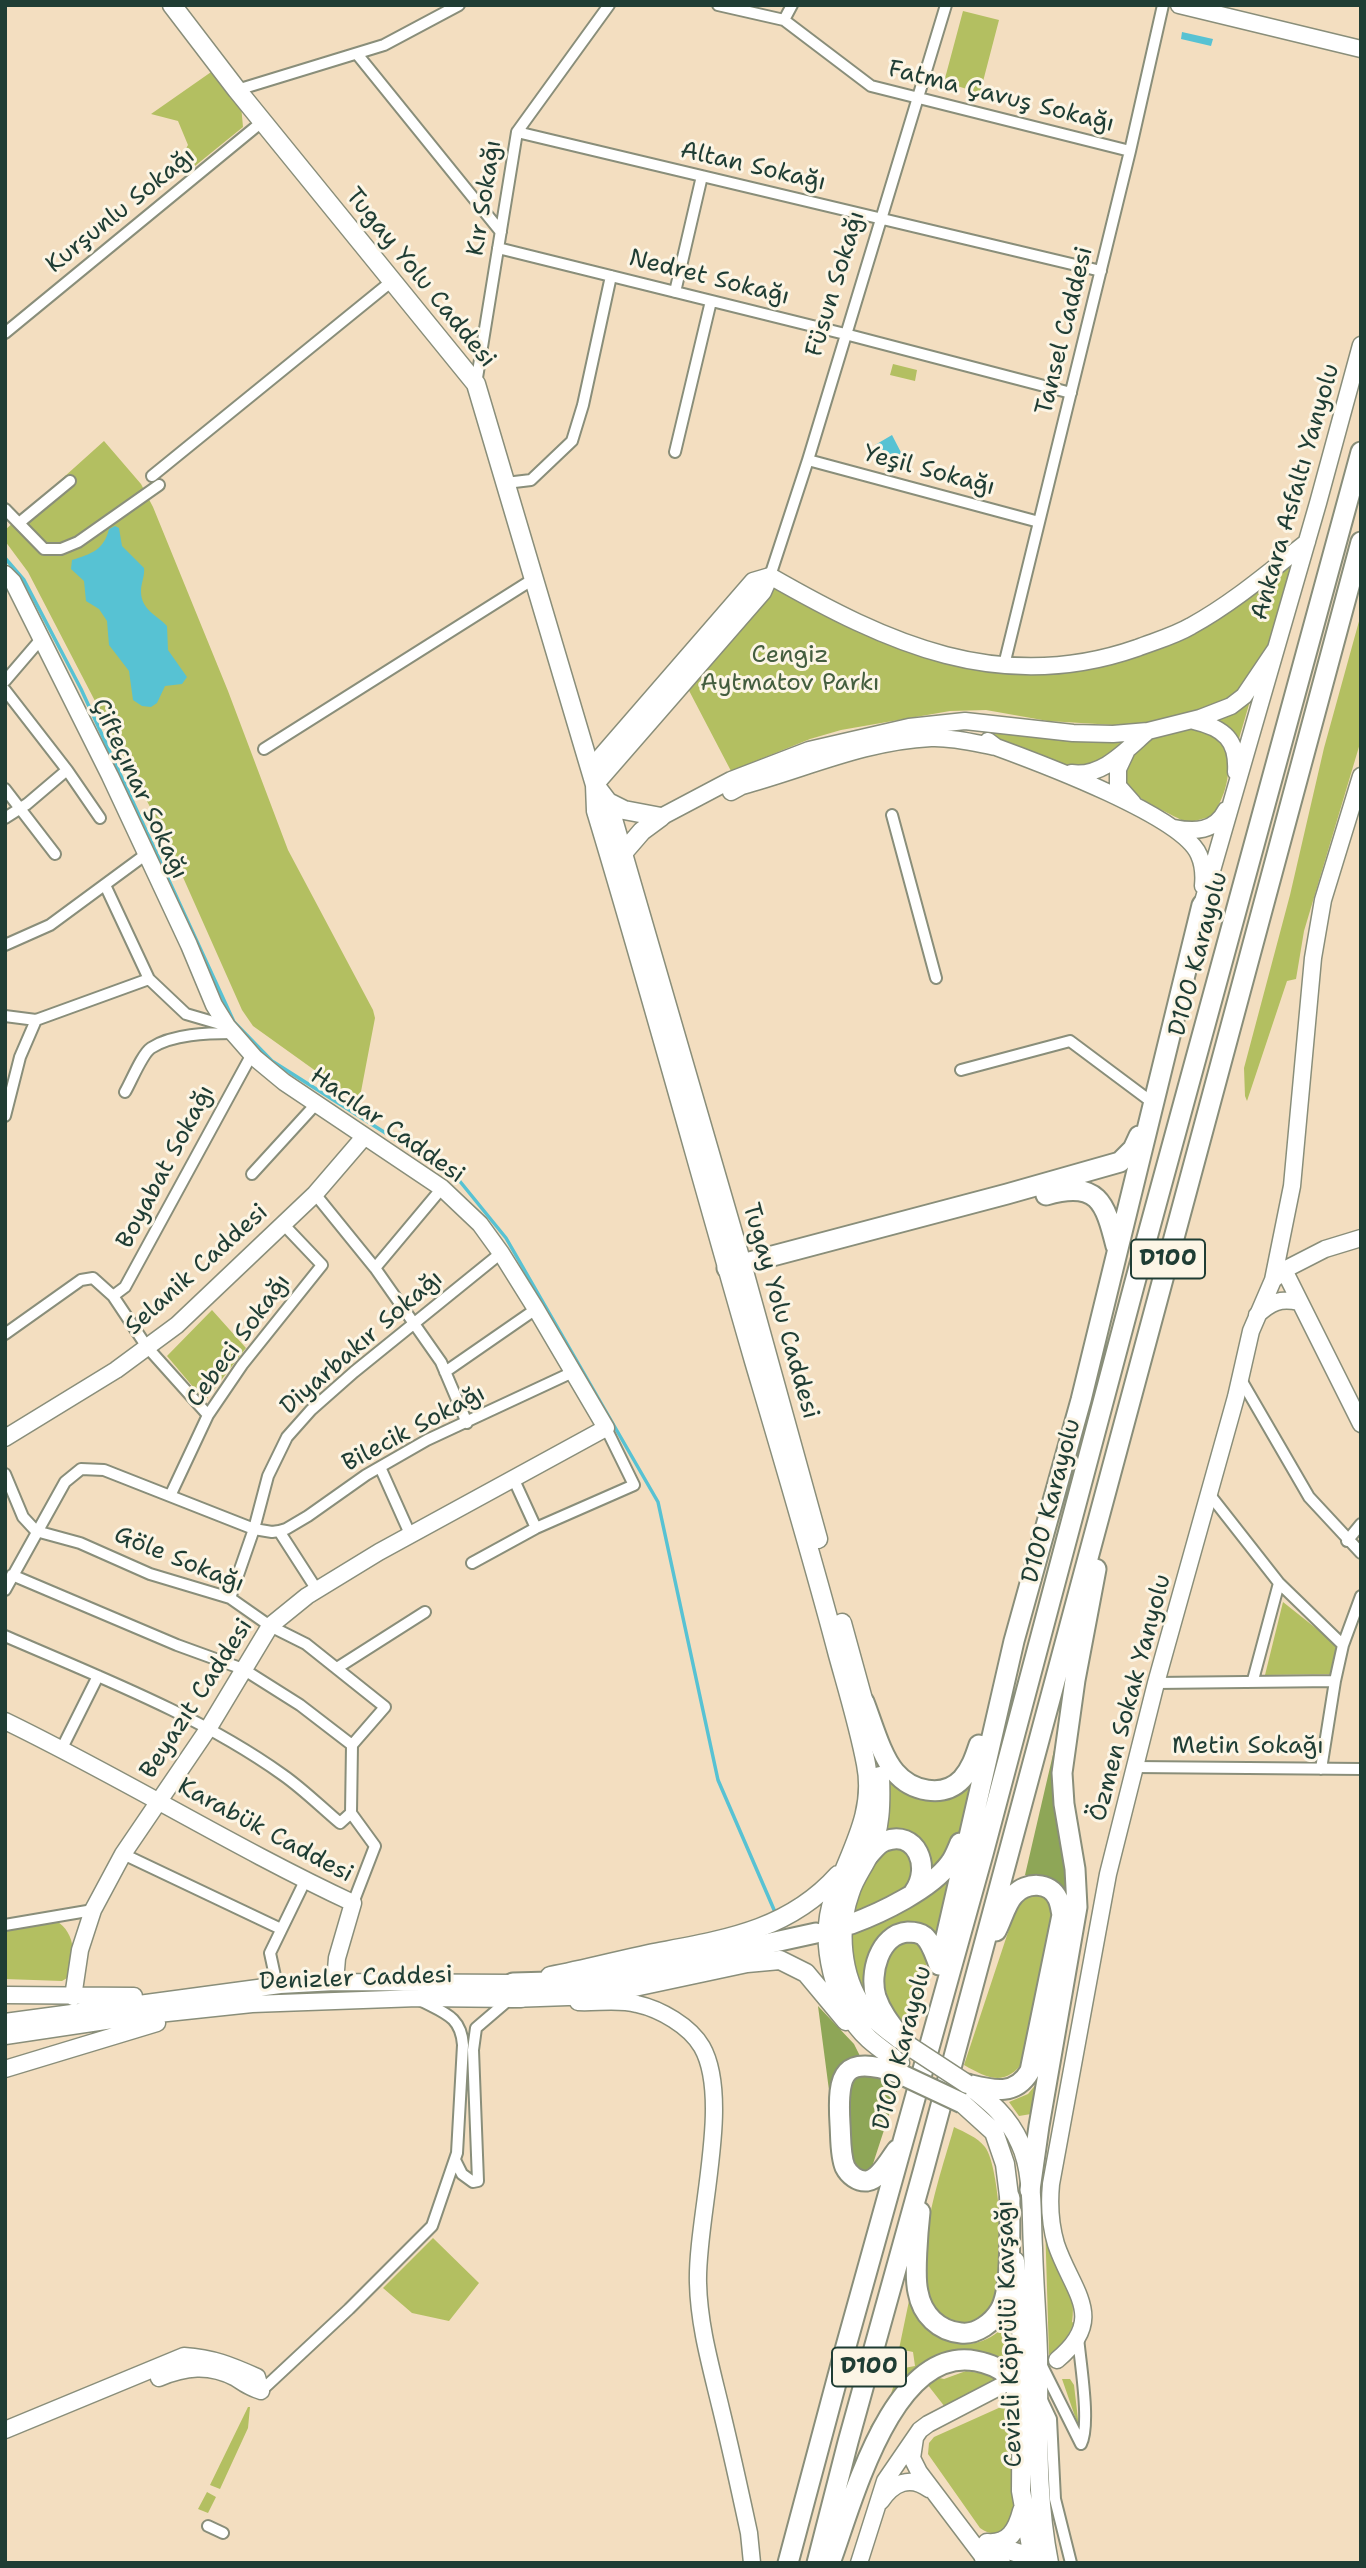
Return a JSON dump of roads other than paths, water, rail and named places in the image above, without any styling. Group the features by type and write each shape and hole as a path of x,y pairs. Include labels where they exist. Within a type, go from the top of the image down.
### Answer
{"highway":[{"name":"D100 Karayolu","path":"788,2563 1361,452"},
{"name":"D100 Karayolu","path":"817,2563 1361,542"},
{"path":"1081,1400 1202,905"},
{"path":"937,2015 939,1965 1014,1641 1081,1400 1146,1193 1187,1093"},
{"path":"736,1272 1120,1162 1133,1149 1153,1103"},
{"path":"736,1272 1064,1190 1088,1193 1102,1203 1107,1211 1116,1250"},
{"path":"1030,2190 1077,1907 1075,1869 1064,1804 1062,1773 1075,1680 1095,1580 1108,1482"},
{"path":"864,1702 893,1770 908,1785 926,1791 947,1789 961,1780 972,1765 1014,1641"},
{"path":"852,1924 881,1912 912,1894 950,1864 962,1838 984,1767"},
{"path":"860,1855 882,1841 895,1839 912,1844 919,1853 922,1868 920,1883 912,1894"},
{"path":"902,2144 876,2177 867,2181 856,2179 846,2169 842,2153 839,2103 841,2081 849,2070 862,2065 899,2068 965,2093 1011,2088 1023,2082 1030,2071 1062,1916 1058,1897 1049,1888 1027,1886 1013,1895 975,1976"},
{"path":"906,2043 882,2013 875,1995 874,1973 879,1955 896,1934 915,1932 924,1936 939,1965"},
{"path":"512,1991 625,1974 816,1933"},
{"path":"923,2172 918,2293 931,2320 943,2329 964,2334 988,2326 1002,2308 1008,2278 1010,2198"},
{"path":"830,2563 876,2438 898,2403 926,2372 943,2363 964,2359 994,2366 1006,2374 1016,2386 1021,2407"}],"main road":[{"name":"Tugay Yolu Caddesi","path":"172,5 237,90 477,384 593,777 596,811 621,848 638,905 864,1752 869,1796 860,1855"},
{"name":"Tugay Yolu Caddesi","path":"593,777 608,802 736,1272 864,1702 879,1774 881,1798 877,1833 860,1855"},
{"path":"608,802 624,810 661,817"},
{"path":"621,848 661,817"},
{"path":"512,1991 730,1938 771,1925 799,1910 821,1893 860,1855"},
{"path":"860,1855 861,1867 846,1904 842,1939 852,1984 862,2005 877,2022 965,2093"},
{"path":"860,1855 832,1901 827,1939 829,1962 836,1986 854,2019 867,2037 899,2068"},
{"path":"512,1991 597,1995 747,1964 780,1960 806,1973 863,2040 899,2068"},
{"name":"Cevizli Köprülü Kavşağı","path":"965,2093 998,2107 1011,2123 1022,2146 1030,2190 1038,2358 1036,2459 1042,2529 1036,2562"},
{"name":"Cevizli Köprülü Kavşağı","path":"965,2093 995,2132 1005,2164 1021,2341 1021,2491 1036,2562"},
{"path":"986,2554 1011,2537 1018,2526 1023,2508"},
{"path":"986,2554 1024,2555 1036,2562"},
{"path":"986,2554 1001,2563"}],"street":[{"path":"237,90 384,46 459,5"},
{"name":"Kır Sokağı","path":"477,384 517,132 609,5"},
{"name":"Fatma Çavuş Sokağı","path":"718,5 784,20 871,86 1130,151"},
{"path":"784,20 792,5"},
{"name":"Füsun Sokağı","path":"770,576 808,460 946,5"},
{"name":"Tansel Caddesi","path":"1004,665 1130,151 1163,5"},
{"path":"1179,5 1361,49"},
{"path":"356,54 501,232"},
{"name":"Kurşunlu Sokağı","path":"5,333 263,121"},
{"name":"Altan Sokağı","path":"517,132 1101,271"},
{"path":"675,292 702,176"},
{"name":"Nedret Sokağı","path":"498,248 1071,393"},
{"path":"506,483 531,480 572,441 583,405 611,276"},
{"path":"5,509 44,549 61,548 78,542 155,481 392,281"},
{"path":"675,452 711,300"},
{"name":"Ankara Asfaltı Yanyolu","path":"1275,650 1361,345"},
{"name":"Yeşil Sokağı","path":"808,460 1040,523"},
{"path":"19,523 70,481"},
{"path":"593,777 752,581 770,576 871,630 914,647 970,662 1043,667 1075,664 1115,655 1169,637 1204,619 1244,592 1307,542"},
{"name":"Çifteçınar Sokağı","path":"5,574 13,582 110,776 214,1005 230,1029"},
{"path":"264,750 535,578"},
{"path":"5,681 41,639"},
{"path":"661,817 731,780 809,750 909,727 965,721 1073,733 1113,734 1148,731 1214,714 1237,702 1255,682 1275,650"},
{"path":"1202,905 1275,650"},
{"path":"5,690 67,770 100,818"},
{"path":"1174,828 1191,831 1213,826 1222,818 1235,791 1236,756 1230,741 1218,728 1188,720"},
{"path":"965,721 996,747"},
{"path":"1066,772 1083,775 1100,769 1148,731"},
{"path":"621,848 742,786 842,754 931,738 958,740 996,747 1066,772 1174,828 1199,853 1204,876 1202,905"},
{"path":"1127,749 1118,769 1118,786 1140,809"},
{"path":"5,818 67,770"},
{"name":"Özmen Sokak Yanyolu","path":"1078,2337 1083,2328 1082,2301 1057,2247 1050,2210 1057,2149 1108,1874 1156,1683 1257,1315 1279,1275 1292,1186 1313,958 1323,900 1361,776"},
{"path":"5,789 55,854"},
{"path":"892,815 936,978"},
{"path":"5,945 50,925 145,855"},
{"path":"105,885 149,979 186,1014 230,1029"},
{"path":"5,1016 36,1020 149,979"},
{"path":"5,1116 20,1057 36,1020"},
{"path":"125,1092 149,1049 175,1039 230,1029"},
{"name":"Hacılar Caddesi","path":"230,1029 252,1055 316,1104 442,1188 480,1224 536,1309 606,1429 634,1485 536,1528"},
{"path":"961,1070 1070,1041 1153,1103"},
{"name":"Boyabat Sokağı","path":"113,1296 125,1287 252,1055"},
{"path":"252,1174 316,1104"},
{"name":"Selanik Caddesi","path":"5,1438 116,1370 177,1325 315,1194 364,1137"},
{"path":"375,1268 442,1188"},
{"path":"315,1194 375,1268 441,1362 467,1423"},
{"name":"Cebeci Sokağı","path":"170,1496 208,1415 242,1365 322,1265 284,1225"},
{"path":"1361,1238 1325,1249 1279,1275 1299,1302 1361,1424"},
{"name":"Diyarbakır Sokağı","path":"230,1598 254,1529 268,1476 287,1437 310,1410 413,1322 501,1253"},
{"path":"5,1334 81,1280 93,1278 113,1296 146,1347 208,1415"},
{"path":"1257,1315 1270,1303 1278,1300 1299,1302"},
{"path":"445,1372 536,1309"},
{"name":"Bilecik Sokağı","path":"279,1531 308,1516 380,1467 427,1440 573,1372"},
{"path":"1240,1378 1309,1497 1361,1553"},
{"name":"Beyazıt Caddesi","path":"73,1997 80,1950 93,1910 123,1854 208,1728 270,1626 317,1590 410,1534 606,1429"},
{"path":"380,1467 410,1534"},
{"path":"5,1590 65,1482 81,1469 104,1470 254,1529 279,1531 317,1590"},
{"path":"5,1474 23,1517 36,1531"},
{"path":"472,1563 536,1528 514,1480"},
{"path":"1209,1495 1279,1583 1343,1645"},
{"path":"1348,1541 1361,1524"},
{"name":"Göle Sokağı","path":"36,1531 80,1543 150,1574 230,1598 270,1626 306,1644 385,1707 352,1745"},
{"path":"12,1575 177,1645 243,1669 300,1704 352,1745 351,1813 375,1846 353,1903 337,1958 335,1982"},
{"path":"1253,1680 1279,1583"},
{"path":"1321,1769 1343,1645 1361,1596"},
{"path":"337,1668 425,1612"},
{"path":"5,1636 208,1728 284,1775 340,1823 351,1813"},
{"path":"62,1748 97,1676"},
{"path":"1156,1683 1335,1681"},
{"name":"Karabük Caddesi","path":"5,1721 62,1748 304,1881 353,1903"},
{"name":"Metin Sokağı","path":"1135,1768 1361,1769"},
{"path":"123,1854 281,1929"},
{"path":"280,1985 270,1953 304,1881"},
{"path":"5,1925 93,1910"},
{"name":"Denizler Caddesi","path":"5,2036 204,2002 280,1985 335,1982 512,1991"},
{"path":"455,2160 461,2174 473,2182 478,2181 473,2050 476,2028 512,1991 635,2003 680,2024 702,2046 710,2066 715,2099 698,2281 702,2327 744,2508 752,2563"},
{"name":"Denizler Caddesi","path":"5,1995 204,2002 418,1998 512,1991"},
{"path":"261,2390 349,2309 432,2226 455,2160 459,2138 462,2030 451,2016 418,1998"},
{"name":"Denizler Caddesi","path":"5,2022 204,2002"},
{"name":"Denizler Caddesi","path":"5,2069 204,2002"},
{"path":"1056,2360 1078,2337"},
{"path":"1038,2358 1081,2444 1084,2437 1083,2387 1078,2337"},
{"path":"5,2430 184,2356 211,2358 226,2363 257,2377 261,2390"},
{"path":"5,2441 175,2371 194,2367 211,2369 233,2377 250,2388 261,2390"},
{"path":"859,2563 891,2469 916,2435 928,2424 1003,2385"},
{"path":"1037,2389 1051,2419 1055,2498 1071,2563"},
{"path":"916,2435 912,2458 931,2490 986,2554"},
{"path":"916,2435 923,2459 932,2476 976,2533 986,2554"},
{"path":"877,2506 892,2487 904,2482 919,2483 931,2490"},
{"path":"208,2526 223,2533"}],"water":[{"path":"1182,32 1213,39 1211,46 1181,39"},
{"path":"892,435 907,464 893,473 875,445"},
{"path":"115,526 119,528 122,546 144,568 141,591 144,603 167,626 168,650 187,677 182,684 165,686 157,703 151,707 142,706 133,700 129,671 109,645 107,621 99,609 86,601 84,581 71,569 72,560 96,550 104,542 109,529"}],"waterway":[{"path":"5,558 24,580 81,689 234,1022 272,1061 458,1179 506,1238 658,1502 718,1780 775,1912"}],"park label":[{"name":"Cengiz Aytmatov Parkı","path":"790,670"}]}
